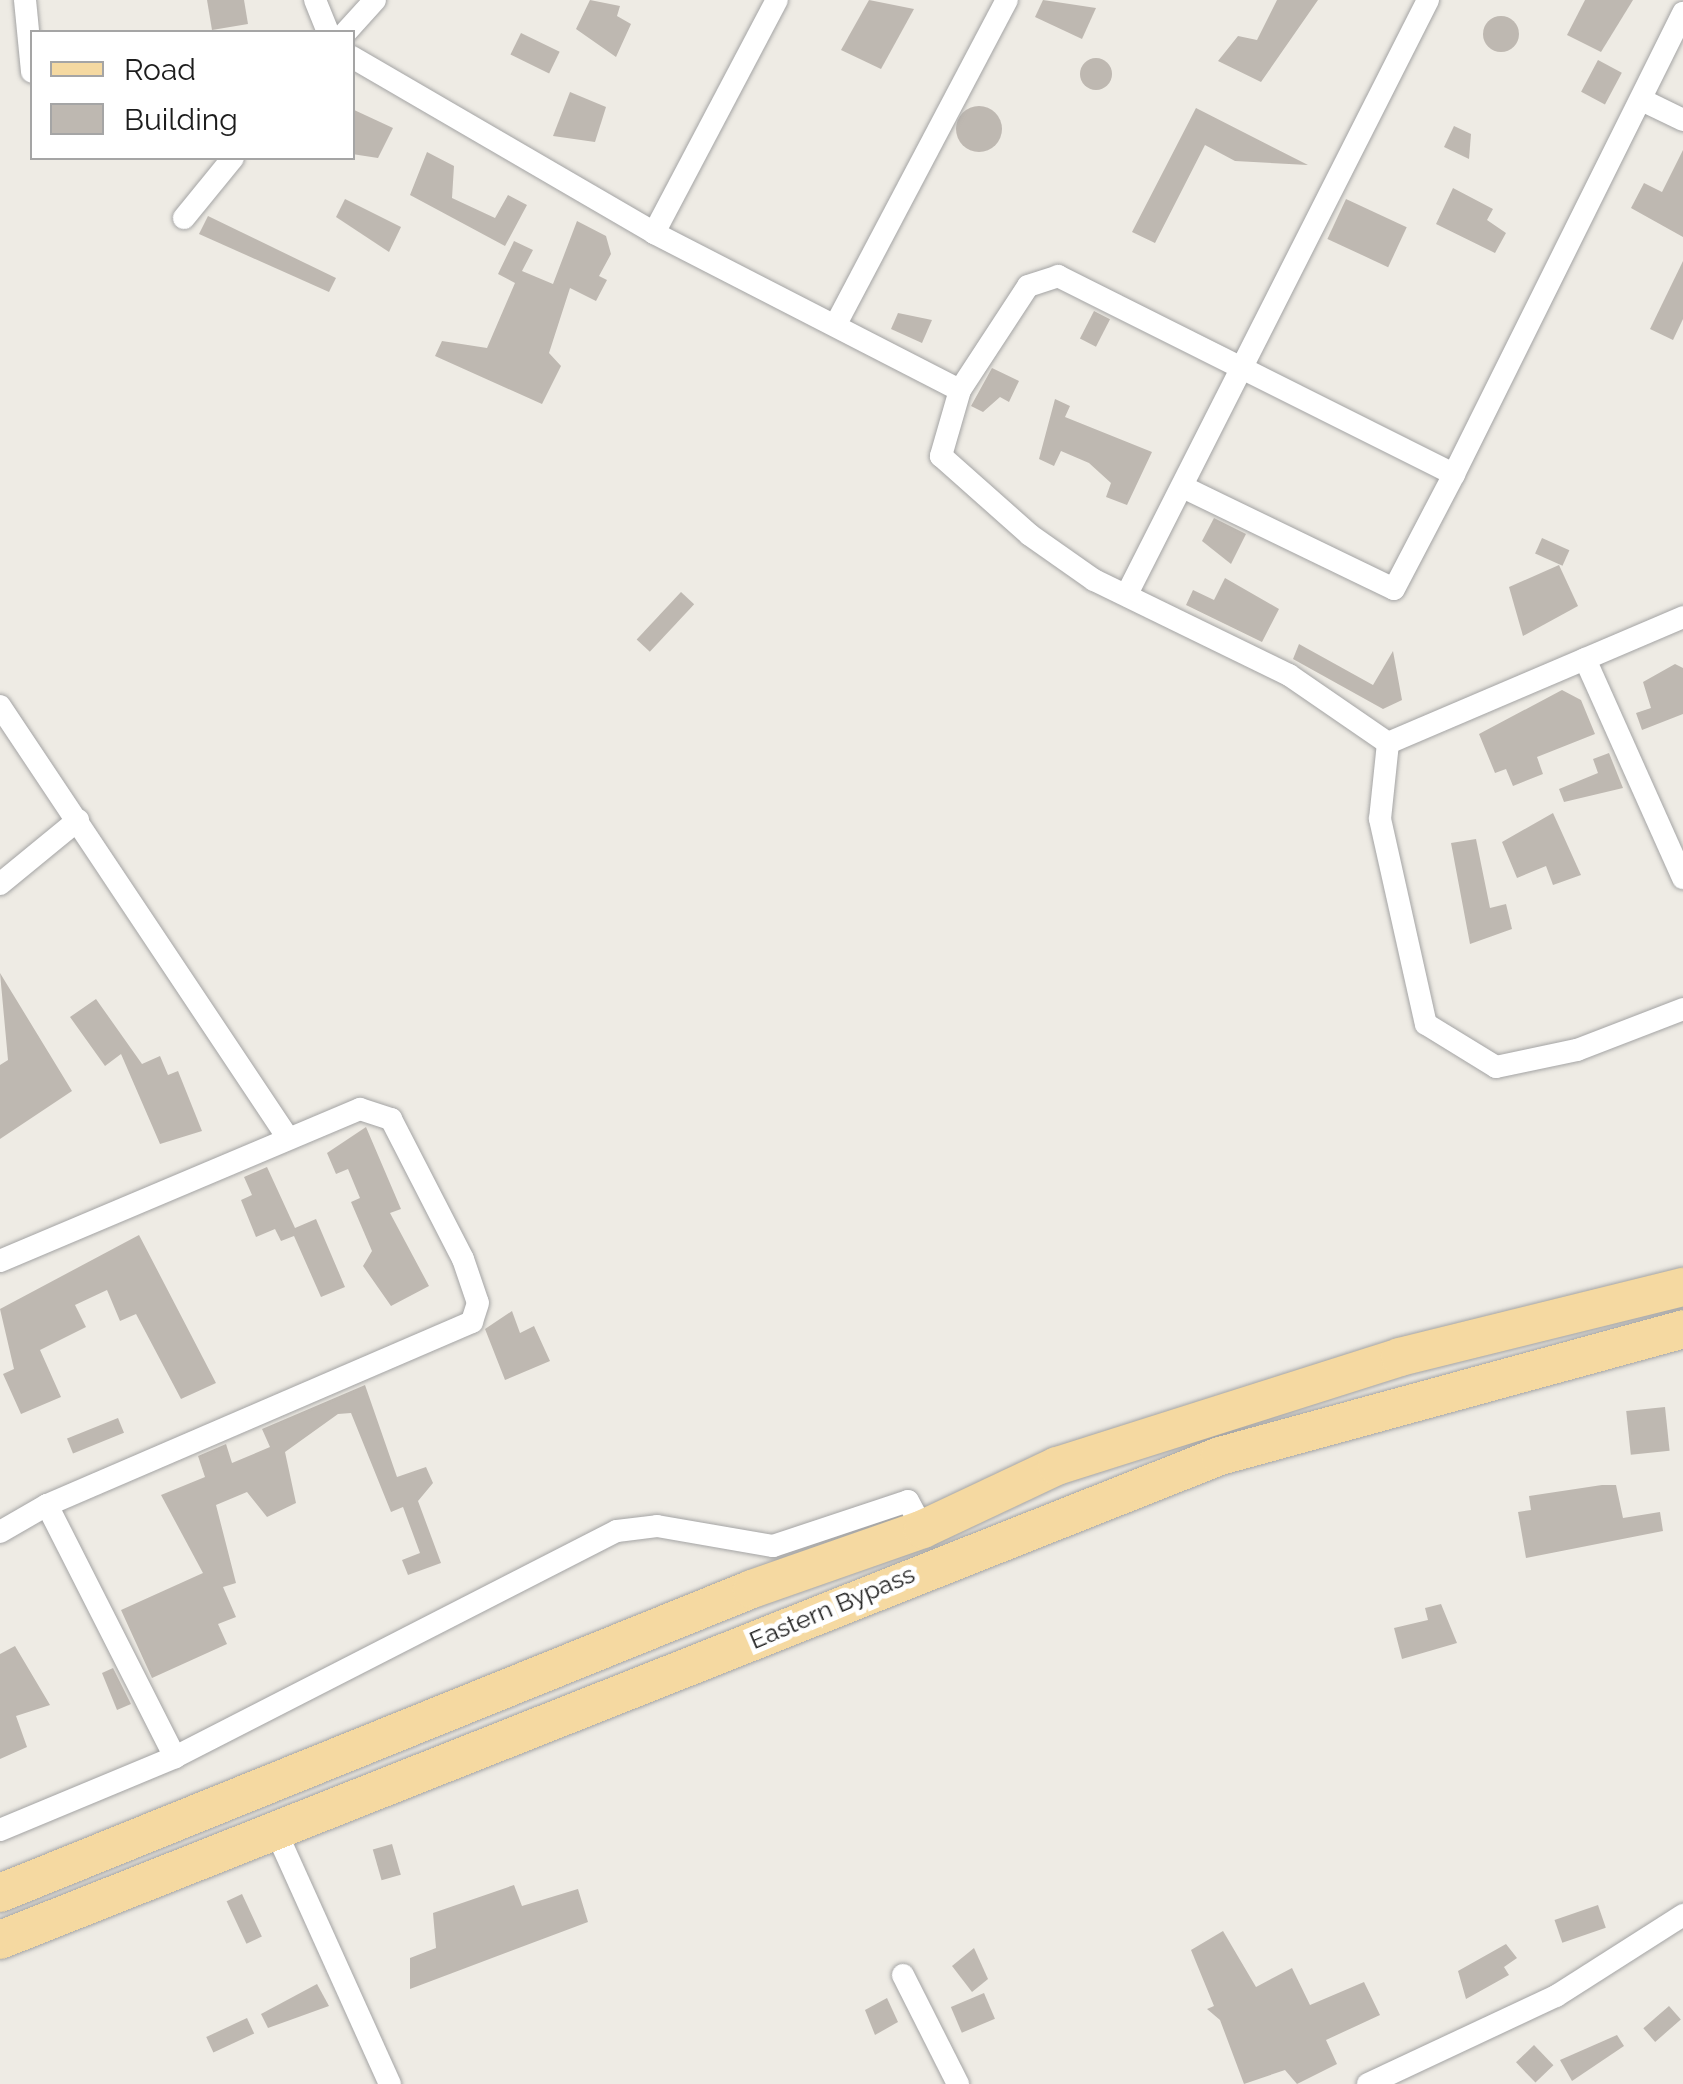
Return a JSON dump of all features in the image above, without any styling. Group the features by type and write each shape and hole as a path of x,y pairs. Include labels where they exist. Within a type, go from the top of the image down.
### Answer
{"main road":[{"name":"Eastern Bypass","path":"0,1893 752,1589 923,1530 1057,1466 1400,1357 1683,1287"},
{"name":"Eastern Bypass","path":"0,1940 278,1836 344,1806 1220,1456 1683,1329"},
{"path":"324,1765 344,1806"}],"street":[{"path":"25,0 30,51"},
{"path":"315,0 327,30"},
{"path":"348,30 374,0"},
{"path":"654,233 777,0"},
{"path":"836,324 1007,0"},
{"path":"1126,594 1242,373 1428,0"},
{"path":"1183,487 1394,589 1646,102 1683,13"},
{"path":"355,59 654,233 960,390"},
{"path":"1646,102 1683,120"},
{"path":"184,218 231,160"},
{"path":"1388,743 1288,675 1072,567 949,468 941,444 960,390 1040,275 1058,276 1242,373 1454,474"},
{"path":"1388,743 1683,617"},
{"path":"1585,659 1683,878"},
{"path":"0,706 288,1138"},
{"path":"1388,743 1380,818 1426,1024 1496,1067 1577,1050 1683,1010"},
{"path":"0,884 78,820"},
{"path":"0,1261 360,1109 391,1119 464,1258 478,1312 47,1505 0,1532"},
{"path":"0,1830 175,1757 617,1531 688,1530 773,1546 908,1501 923,1530"},
{"path":"47,1505 175,1757"},
{"path":"278,1836 390,2084"},
{"path":"1368,2084 1556,1996 1683,1915"},
{"path":"903,1975 958,2084"}],"building":[{"path":"207,0 244,0 248,24 212,30"},
{"path":"590,0 620,6 617,16 631,24 616,57 576,29"},
{"path":"869,0 914,9 881,69 841,50"},
{"path":"1043,0 1096,8 1082,39 1035,17"},
{"path":"1277,0 1318,0 1261,82 1218,61 1238,36 1257,40"},
{"path":"1585,0 1633,0 1601,52 1567,35"},
{"path":"1501,16 1513,22 1519,34 1513,46 1501,52 1489,46 1483,34 1489,22"},
{"path":"521,33 560,52 549,73 510,55"},
{"path":"1096,58 1107,63 1112,74 1107,85 1096,90 1085,85 1080,74 1085,63"},
{"path":"1598,60 1622,73 1605,104 1581,92"},
{"path":"570,92 606,107 595,142 553,136"},
{"path":"979,106 995,113 1002,129 995,145 979,152 963,145 956,129 963,113"},
{"path":"1196,108 1308,165 1235,161 1205,145 1155,243 1132,232"},
{"path":"355,110 393,128 378,158 355,154"},
{"path":"1454,126 1471,134 1469,159 1444,147"},
{"path":"1683,150 1683,237 1631,208 1644,183 1662,192"},
{"path":"427,152 454,166 452,198 495,218 508,195 527,205 505,246 410,195"},
{"path":"1453,188 1493,209 1487,220 1506,233 1495,253 1436,224"},
{"path":"345,199 401,227 389,252 336,217"},
{"path":"1346,199 1407,227 1388,267 1327,239"},
{"path":"208,216 336,278 329,292 199,234"},
{"path":"577,221 606,236 611,254 599,276 607,280 596,301 570,288 549,353 561,366 542,404 435,356 442,341 487,348 515,283 498,274 514,241 533,250 522,271 553,284"},
{"path":"1683,261 1683,319 1673,340 1650,329"},
{"path":"1094,311 1110,319 1096,347 1080,339"},
{"path":"898,313 932,320 922,343 891,329"},
{"path":"992,368 1019,381 1009,402 1000,397 983,412 971,406"},
{"path":"1055,399 1070,406 1065,417 1152,452 1127,505 1106,497 1111,483 1089,463 1061,451 1054,466 1039,459"},
{"path":"1214,518 1246,534 1231,564 1202,541"},
{"path":"1542,538 1569,550 1562,566 1535,554"},
{"path":"1559,565 1578,606 1523,636 1509,587"},
{"path":"1225,578 1279,609 1262,642 1186,605 1193,590 1214,600"},
{"path":"681,592 694,604 650,652 637,640"},
{"path":"1299,644 1373,685 1393,651 1402,700 1383,709 1293,659"},
{"path":"1675,664 1683,668 1683,714 1642,730 1636,713 1651,708 1643,682"},
{"path":"1562,690 1581,700 1595,734 1537,757 1543,774 1513,786 1506,769 1495,773 1479,734"},
{"path":"1609,753 1623,788 1564,802 1559,789 1598,773 1593,759"},
{"path":"1553,813 1581,875 1553,885 1546,866 1517,878 1502,842"},
{"path":"1476,839 1490,908 1506,904 1512,929 1470,944 1451,843"},
{"path":"0,973 72,1091 0,1139 0,1065 8,1060"},
{"path":"96,999 142,1064 160,1056 168,1075 178,1071 202,1131 160,1144 121,1054 105,1066 70,1017"},
{"path":"366,1127 401,1209 390,1213 429,1286 391,1306 363,1266 372,1251 351,1202 360,1198 348,1169 336,1174 327,1153"},
{"path":"267,1167 295,1228 316,1219 345,1287 321,1297 294,1236 281,1241 275,1229 256,1237 241,1200 252,1195 244,1177"},
{"path":"139,1235 216,1383 181,1399 136,1314 120,1321 107,1290 75,1305 86,1327 40,1350 61,1397 21,1414 3,1374 14,1369 0,1309"},
{"path":"512,1311 520,1333 534,1326 550,1361 505,1380 485,1329"},
{"path":"365,1385 397,1477 426,1467 433,1483 418,1501 441,1563 408,1575 402,1560 420,1553 403,1507 391,1512 351,1413 338,1414 285,1452 296,1503 267,1517 247,1492 216,1505 236,1583 223,1587 236,1617 218,1624 227,1644 152,1678 121,1610 203,1573 161,1495 205,1477 198,1456 226,1444 232,1463 270,1447 262,1429"},
{"path":"1665,1407 1670,1451 1631,1455 1626,1411"},
{"path":"118,1418 124,1433 73,1453 67,1439"},
{"path":"1616,1485 1623,1518 1660,1512 1663,1531 1526,1558 1518,1512 1531,1510 1529,1496"},
{"path":"1441,1604 1457,1643 1402,1659 1394,1628 1428,1620 1425,1608"},
{"path":"15,1646 50,1705 16,1716 27,1747 0,1759 0,1654"},
{"path":"113,1668 131,1704 117,1710 102,1673"},
{"path":"392,1844 401,1875 382,1880 373,1850"},
{"path":"514,1885 522,1906 578,1889 588,1922 410,1989 410,1958 436,1948 433,1913"},
{"path":"242,1894 262,1937 246,1944 227,1901"},
{"path":"1598,1905 1606,1928 1562,1943 1555,1920"},
{"path":"1223,1931 1256,1987 1292,1968 1310,2005 1364,1982 1380,2015 1326,2040 1337,2064 1297,2084 1285,2070 1244,2084 1220,2020 1207,2009 1214,2006 1191,1950"},
{"path":"1506,1944 1517,1958 1504,1967 1509,1975 1466,1999 1458,1971"},
{"path":"974,1948 988,1979 972,1992 952,1966"},
{"path":"317,1984 329,2006 268,2028 261,2014"},
{"path":"984,1993 995,2019 962,2033 951,2007"},
{"path":"887,1998 898,2022 875,2035 865,2010"},
{"path":"1669,2006 1681,2020 1655,2042 1643,2028"},
{"path":"247,2018 254,2033 213,2052 206,2037"},
{"path":"1617,2035 1624,2046 1572,2081 1560,2060"},
{"path":"1534,2045 1553,2065 1535,2083 1516,2062"}]}
